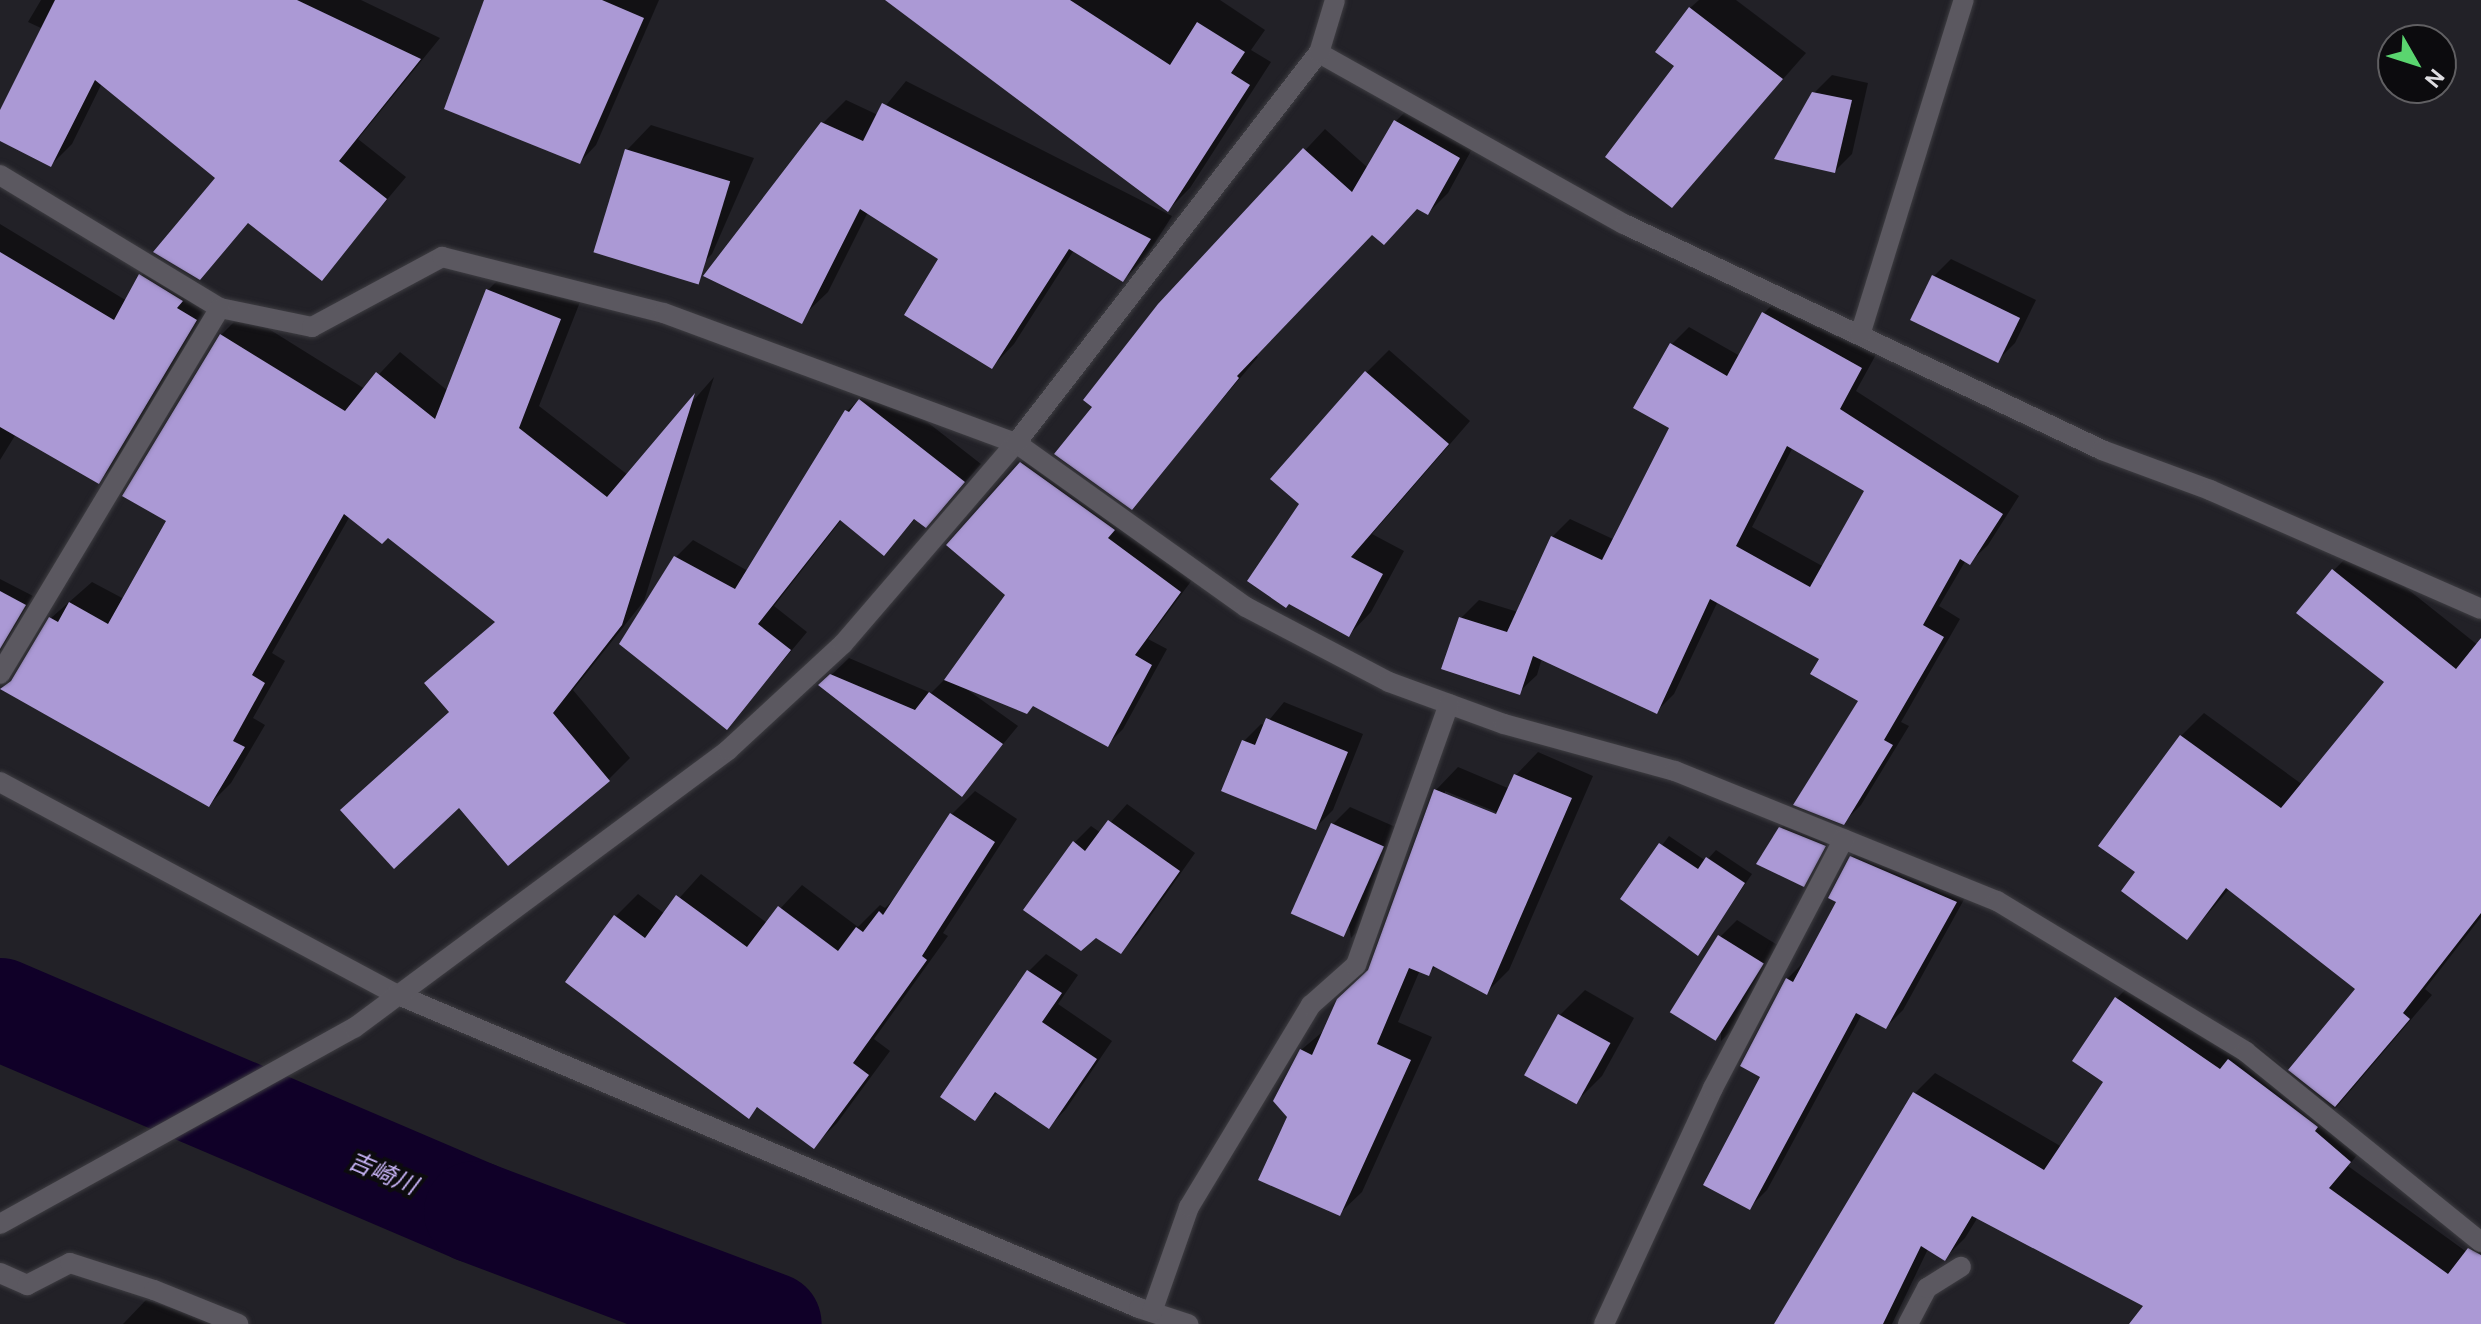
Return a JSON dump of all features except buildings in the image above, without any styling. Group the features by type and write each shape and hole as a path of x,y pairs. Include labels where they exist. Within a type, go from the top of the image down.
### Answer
{"street":[{"path":"0,1224 354,1028 728,750 843,644 1016,443 1319,53 1335,0"},
{"path":"1860,335 1964,0"},
{"path":"1319,53 1624,224 2102,450 2210,490 2481,609"},
{"path":"0,175 220,308 312,327 442,257 664,313 1016,443 1246,607 1389,682 1504,724 1675,771 1997,901 2246,1052 2481,1242"},
{"path":"0,674 220,308"},
{"path":"1152,1312 1189,1207 1311,1005 1356,965 1449,704"},
{"path":"0,782 396,994 1152,1312 1188,1324"},
{"path":"1604,1324 1713,1088 1844,839"},
{"path":"0,1273 27,1285 70,1263 154,1290 238,1324"},
{"path":"1908,1324 1927,1288 1961,1267"}],"waterway":[{"name":"吉崎川","path":"0,1009 475,1212 771,1324"}]}
